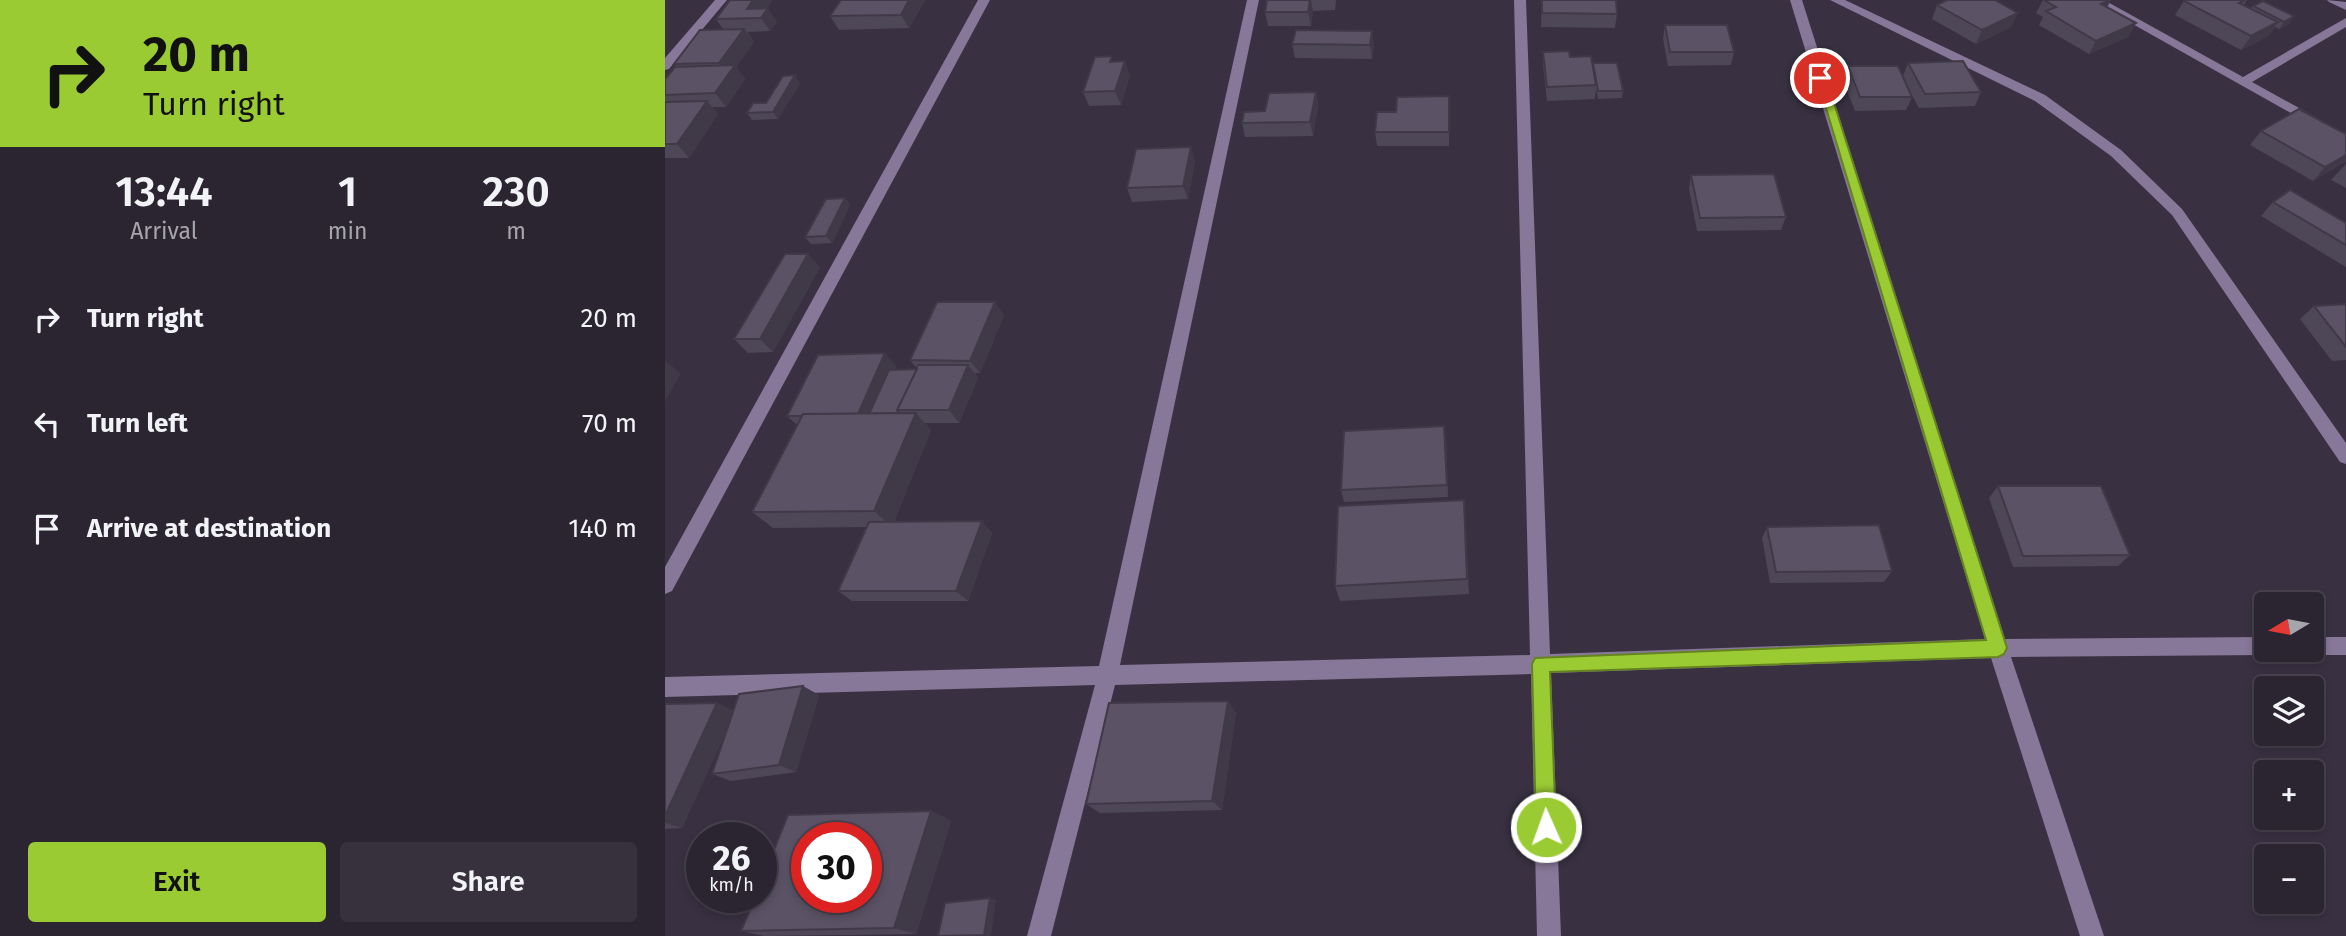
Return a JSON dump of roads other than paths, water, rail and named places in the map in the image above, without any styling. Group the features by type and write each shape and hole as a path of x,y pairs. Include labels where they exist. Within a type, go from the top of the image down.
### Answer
{"street":[{"path":"665,66 721,0"},
{"path":"665,585 984,0"},
{"path":"1039,936 1108,673 1253,0"},
{"path":"1520,0 1549,936"},
{"path":"1796,0 1998,648 2092,936"},
{"path":"1836,0 2040,98 2116,153 2177,212 2346,457"},
{"path":"2096,0 2346,140"},
{"path":"2333,0 2346,6"},
{"path":"2243,82 2346,22"},
{"path":"665,687 1108,673 1541,664 1998,648 2254,646"},
{"path":"2324,646 2346,646"}]}
